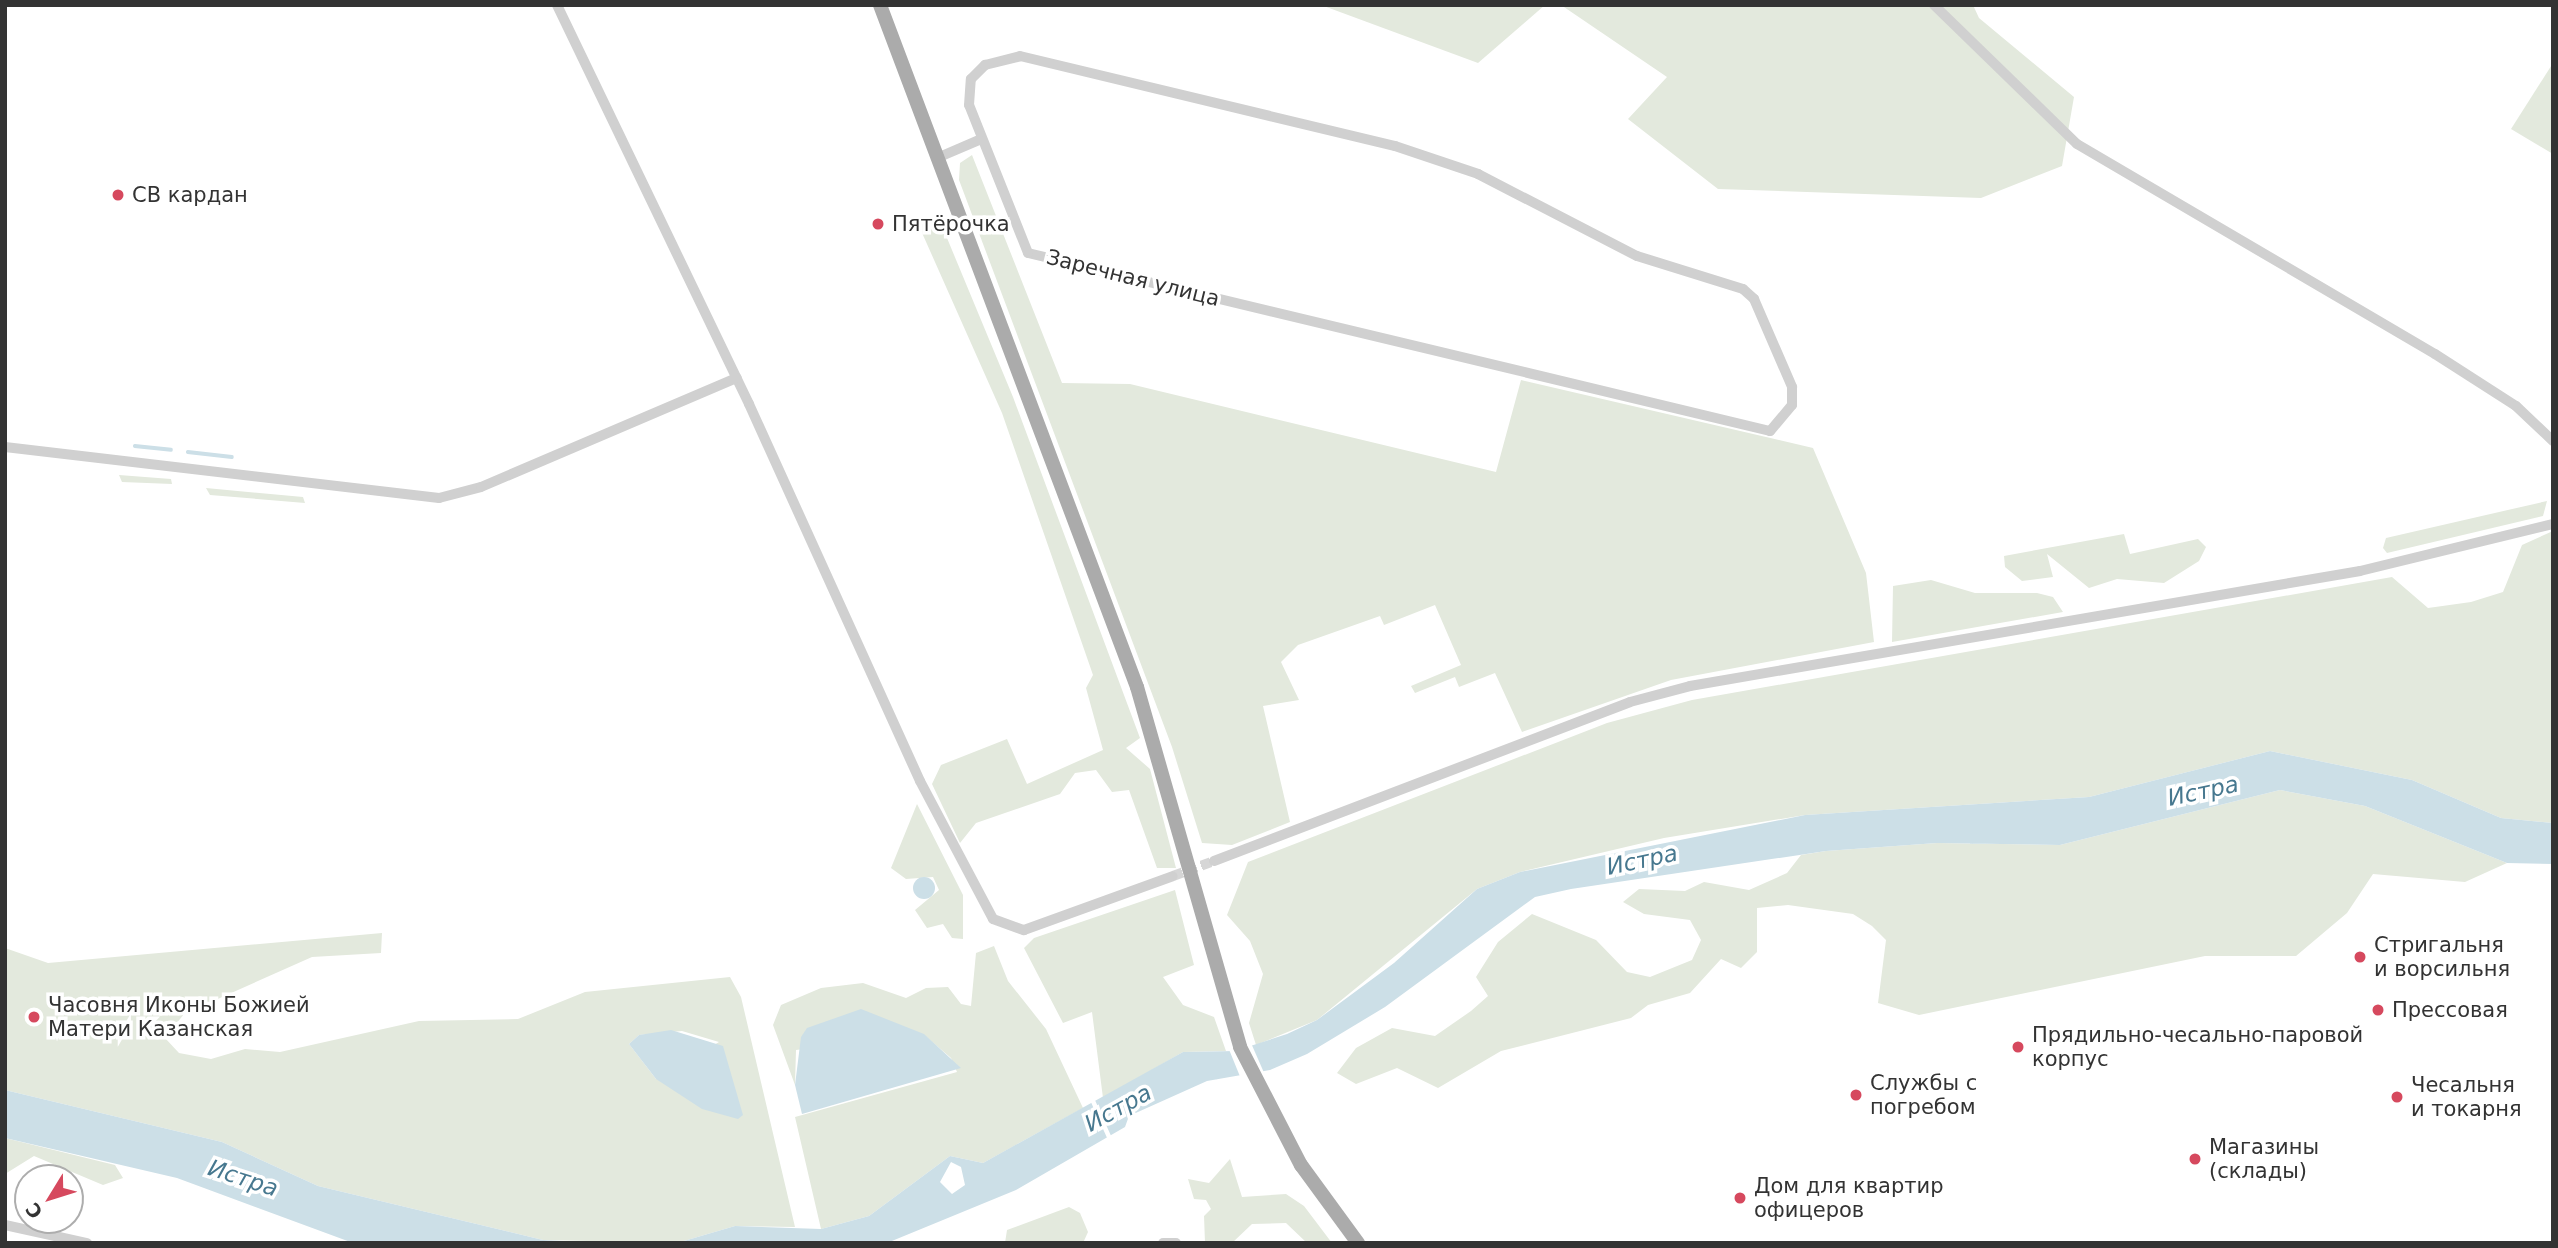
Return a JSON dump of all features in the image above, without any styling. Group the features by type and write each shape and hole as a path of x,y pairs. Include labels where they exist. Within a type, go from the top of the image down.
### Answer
{"main road":[{"path":"880,5 1137,687 1214,967 1240,1047 1279,1128 1356,1241"}],"street":[{"path":"557,5 737,378 920,781 993,919 1024,930 1173,876"},
{"path":"1934,5 2077,144 2435,354 2516,406 2553,442"},
{"name":"Заречная улица","path":"1020,56 1395,146 1478,174 1637,256 1743,289 1754,299 1786,374 1792,405 1770,432 1028,253 979,140 969,106 971,79 985,65 1020,56"},
{"path":"937,158 979,140"},
{"path":"5,447 439,498 514,474 737,378"},
{"path":"1214,861 1630,702 1678,690 2360,571 2553,524"},
{"path":"5,1224 88,1243"},
{"path":"1163,1243 1176,1243"}],"shaded area":[{"path":"1321,5 1545,5 1478,63"},
{"path":"1561,5 1973,5 1979,18 2074,97 2062,166 1981,198 1718,189 1628,119 1667,77"},
{"path":"2553,63 2553,154 2511,129"},
{"path":"972,155 1062,383 1130,384 1496,472 1521,380 1813,448 1866,573 1874,642 1671,680 1522,732 1495,673 1459,687 1455,677 1415,693 1411,686 1461,665 1435,605 1384,625 1380,616 1298,645 1281,662 1299,700 1263,706 1290,822 1232,845 1202,843 1172,747 959,180 960,163"},
{"path":"915,217 935,222 947,238 1013,397 1140,738 1126,748 1150,769 1176,868 1157,868 1129,790 1112,792 1096,770 1075,773 1060,794 976,823 960,843 932,784 941,765 1007,739 1027,784 1103,750 1086,688 1093,675 1002,413"},
{"path":"119,475 171,479 172,484 122,482"},
{"path":"206,488 303,497 305,503 210,495"},
{"path":"2547,501 2543,516 2387,553 2383,548 2386,538"},
{"path":"2553,531 2553,823 2501,818 2412,780 2270,751 2089,797 1805,815 1664,838 1520,872 1477,889 1317,1020 1256,1045 1249,1023 1263,974 1250,941 1227,915 1248,862 1607,723 1692,700 2392,577 2428,608 2471,602 2503,592 2522,545"},
{"path":"2124,534 2130,554 2198,539 2206,547 2199,561 2164,583 2117,579 2089,588 2047,554 2053,577 2022,581 2005,567 2004,556"},
{"path":"1931,580 1975,593 2037,593 2053,597 2063,612 1892,642 1893,586"},
{"path":"2280,790 2365,806 2507,863 2465,882 2373,874 2347,913 2296,956 2205,956 1919,1015 1878,1003 1886,940 1872,926 1853,914 1788,905 1757,908 1757,952 1741,968 1721,959 1690,993 1648,1005 1631,1018 1501,1051 1438,1088 1397,1068 1356,1084 1337,1073 1356,1048 1392,1028 1435,1036 1471,1011 1488,996 1476,977 1498,942 1532,914 1596,940 1627,972 1650,977 1692,960 1701,940 1690,920 1644,914 1623,902 1639,889 1685,891 1704,882 1749,890 1787,873 1801,855 1826,851 1937,843 2060,845"},
{"path":"917,804 963,895 963,939 952,938 943,924 927,928 915,910 939,890 933,877 906,879 891,868"},
{"path":"1175,890 1194,965 1163,977 1183,1005 1214,1017 1226,1051 1183,1052 1103,1098 1092,1012 1063,1023 1024,948 1034,938"},
{"path":"382,933 381,953 312,957 184,1014 165,1038 179,1053 211,1059 245,1049 280,1052 419,1021 518,1019 585,992 730,977 741,997 795,1227 735,1226 677,1243 543,1240 318,1186 222,1142 5,1090 5,948 48,963","holes":["682,1031 719,1042 656,1079 629,1044 639,1035"]},
{"path":"994,946 1008,981 1046,1029 1083,1108 983,1163 950,1156 869,1216 821,1229 795,1117 957,1072 951,1058 923,1034 796,1050 795,1085 773,1025 781,1005 821,988 863,983 906,998 926,988 948,987 961,1004 971,1006 976,953"},
{"path":"5,1138 115,1165 123,1178 103,1185 84,1177 84,1164 53,1164 34,1156 21,1164 14,1164 14,1168 5,1174"},
{"path":"1230,1159 1242,1197 1286,1194 1304,1206 1332,1243 1307,1243 1286,1223 1252,1224 1232,1243 1205,1243 1204,1216 1211,1209 1206,1200 1194,1199 1188,1179 1209,1183"},
{"path":"1069,1207 1080,1213 1088,1232 1083,1243 1005,1243 1007,1230"}],"water":[{"name":"Истра","path":"2270,751 2412,780 2501,818 2553,823 2553,864 2507,863 2365,806 2280,790 2060,845 1937,843 1826,851 1571,889 1535,897 1385,1007 1307,1054 1270,1070 1207,1081 1129,1116 1125,1127 1016,1190 887,1243 677,1243 735,1226 821,1229 869,1216 950,1156 983,1163 1183,1052 1235,1051 1287,1034 1317,1020 1394,963 1477,889 1520,872 1805,815 2089,797","holes":["951,1162 961,1167 965,1185 952,1194 940,1182"]},
{"path":"924,877 932,880 935,888 932,896 924,899 916,896 913,888 916,880"},
{"path":"861,1009 924,1034 961,1068 802,1114 795,1085 801,1037 807,1028"},
{"path":"671,1030 723,1046 743,1115 738,1119 702,1109 656,1079 629,1044 639,1035"},
{"name":"Истра","path":"5,1090 222,1142 318,1186 543,1240 604,1243 353,1243 177,1178 5,1138"}],"pier":[{"path":"1251,1043 1265,1075 1241,1079 1228,1047"},
{"path":"1094,1098 1112,1138 1108,1140 1090,1100"}],"waterway":[{"path":"135,446 171,450"},
{"path":"188,452 232,457"}],"tunnel":[{"path":"1173,876 1214,861"}],"place":[{"name":"СВ кардан","path":"118,195"},
{"name":"Пятёрочка","path":"878,224"},
{"name":"Стригальня и ворсильня","path":"2360,957"},
{"name":"Прессовая","path":"2378,1010"},
{"name":"Часовня Иконы Божией Матери Казанская","path":"34,1017"},
{"name":"Прядильно-чесально-паровой корпус","path":"2018,1047"},
{"name":"Службы с погребом","path":"1856,1095"},
{"name":"Чесальня и токарня","path":"2397,1097"},
{"name":"Магазины (склады)","path":"2195,1159"},
{"name":"Дом для квартир офицеров","path":"1740,1198"}]}
